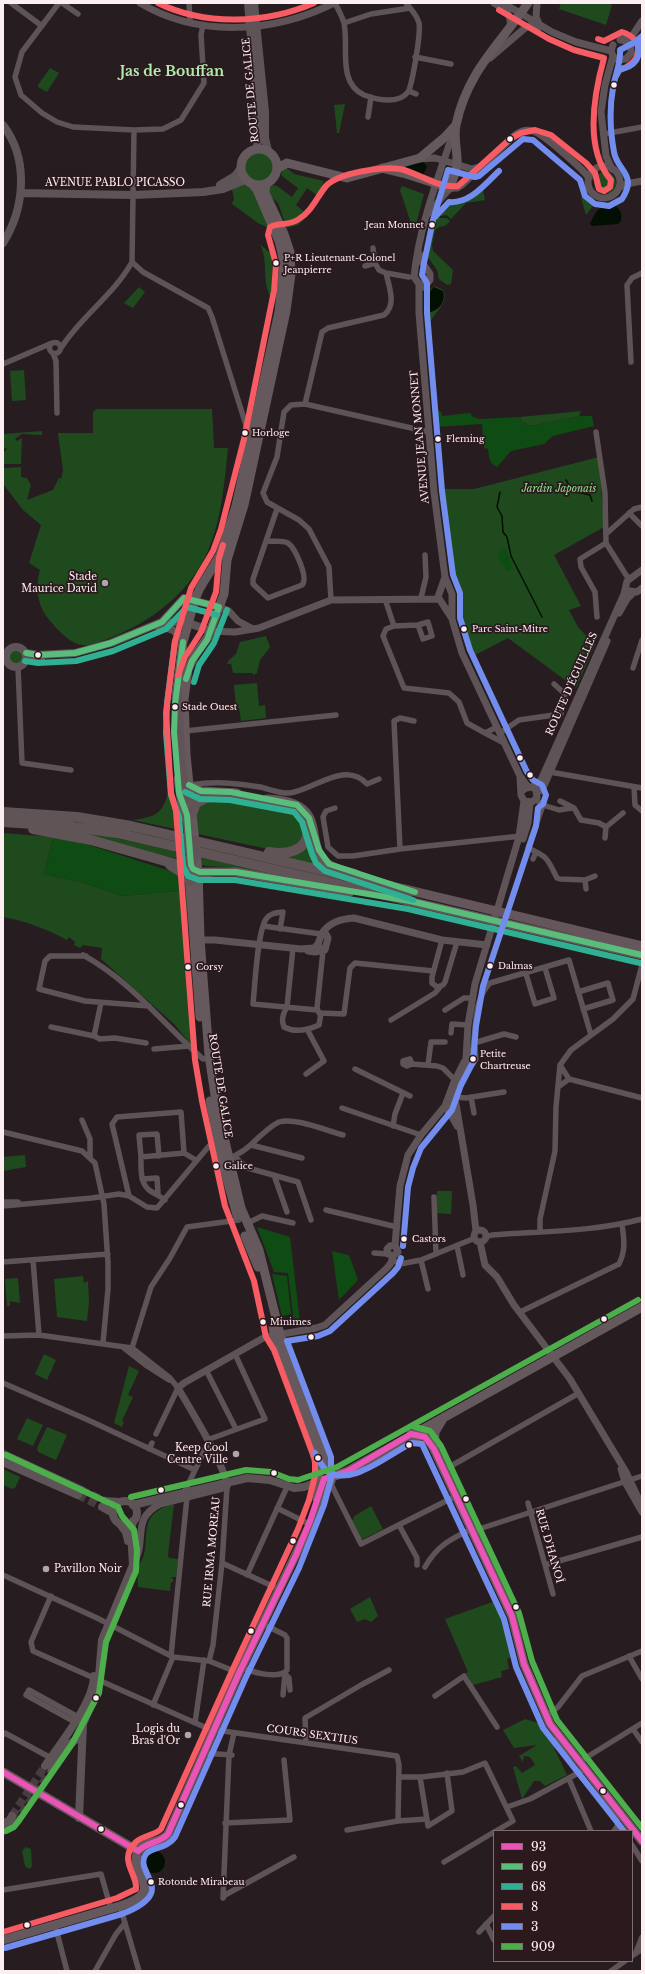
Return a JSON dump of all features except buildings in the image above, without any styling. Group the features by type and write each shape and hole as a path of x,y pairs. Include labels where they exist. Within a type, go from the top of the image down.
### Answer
{"highway":[{"path":"3,812 76,817 279,854 297,849 306,840 308,829 306,820 301,814 292,808 231,797 186,798 184,794 177,691"},
{"path":"189,785 201,791 231,792 297,805 311,818 318,850 322,858 329,864 410,896"},
{"path":"210,797 198,802 188,811 187,815 186,825 189,863 198,872 236,872 410,896"},
{"path":"3,822 66,826 118,833 642,946"},
{"path":"3,826 43,830 77,837 179,865 189,863"},
{"path":"172,835 642,956"},
{"path":"189,863 196,848"},
{"path":"165,862 179,870 194,882 215,871"}],"main road":[{"name":"ROUTE DE GALICE","path":"248,3 257,108 258,142 256,149"},
{"name":"ROUTE DE GALICE","path":"254,3 265,112 265,138 271,154"},
{"path":"382,168 399,171 450,188 457,165 454,139 456,124 467,89 477,69 517,19 526,5"},
{"path":"3,124 9,134 17,154 21,173 21,193 15,218 3,243"},
{"path":"359,174 341,171 256,149 248,152 244,157 241,168 249,182 266,184 273,180 278,168 287,163 344,178 416,160 439,142 456,124"},
{"path":"271,154 278,168"},
{"name":"AVENUE PABLO PICASSO","path":"208,191 231,179 241,168"},
{"name":"ROUTE DE GALICE","path":"194,882 198,872 196,848 188,811 179,793 174,713 183,642 200,588 220,555 229,531 252,441 276,328 284,264 279,241 257,190 249,182"},
{"name":"AVENUE PABLO PICASSO","path":"21,193 133,194 208,191 223,189 249,182"},
{"name":"ROUTE DE GALICE","path":"188,811 191,799 185,731 184,699 188,669 210,631 225,588 227,560 244,505 284,328 289,291 291,264 289,248 265,193 266,184"},
{"path":"26,657 60,655 90,650 158,624 166,618 184,598 196,599 219,607"},
{"path":"26,657 76,656 105,648 176,620 210,631"},
{"path":"158,627 174,631 181,637 183,642"},
{"path":"16,647 23,649 26,657 24,664 18,667 10,666 5,656 16,647"},
{"name":"ROUTE DE GALICE","path":"189,863 194,882 206,1059 218,1142 229,1157"},
{"name":"ROUTE DE GALICE","path":"206,1059 241,1208 242,1222 263,1264 277,1334"},
{"path":"134,1505 186,1495 227,1485 247,1478 270,1480 287,1487 319,1488 340,1468 356,1465 642,1307"},
{"path":"277,1334 332,1477"},
{"path":"3,1940 139,1899 142,1893 144,1880 136,1864 138,1851 148,1843 162,1840 168,1834 309,1522 319,1488 319,1470 317,1460 280,1359 277,1334"},
{"path":"319,1488 332,1477 422,1435 446,1415"},
{"path":"434,1449 435,1432 446,1415"},
{"path":"411,1434 422,1435 428,1439 434,1449 512,1616 521,1656 544,1713 581,1768 617,1814 632,1830"},
{"path":"3,1454 79,1493 3,1462"},
{"path":"79,1818 82,1734 84,1719 97,1680 100,1650 107,1623 128,1570 130,1560 128,1538 120,1524 115,1520 113,1513 104,1504 128,1501 134,1505 137,1513 133,1521 131,1532 133,1565 107,1623"},
{"path":"113,1513 113,1509 119,1502"},
{"path":"120,1524 127,1524 133,1521"},
{"path":"82,1734 79,1739 62,1751 49,1768 51,1758 76,1720 97,1680"},
{"path":"3,1772 79,1818 138,1851"},
{"path":"3,1823 14,1820 3,1830"},
{"path":"633,1831 642,1841"}],"street":[{"path":"11,3 42,26"},
{"path":"78,14 61,3 22,52 15,77 21,95 42,113 66,126 134,130 163,129 172,126 181,120 194,102 204,83 201,36 203,25"},
{"path":"140,3 155,12 190,22 228,28 278,24 318,11 335,3 344,23 347,75 352,86 358,92 371,97 388,100 401,98 409,91 419,25 417,17 408,5 371,14 344,23"},
{"path":"189,3 190,22"},
{"path":"494,3 508,12 510,28"},
{"path":"503,3 540,26 576,42 612,52 626,59 631,53 630,44 632,36 642,21"},
{"path":"537,3 536,17 540,26"},
{"path":"477,69 526,28 529,26 540,26"},
{"path":"632,36 621,40 612,52 611,65 605,85 601,112 606,156 612,168 619,176 626,178 642,178"},
{"path":"621,40 630,44"},
{"path":"631,53 642,53"},
{"path":"415,57 451,64"},
{"path":"409,91 416,94"},
{"path":"368,117 371,97"},
{"name":"AVENUE JEAN MONNET","path":"450,601 452,597 445,576 429,432 416,278 418,248 436,183 456,124"},
{"path":"604,134 642,127"},
{"path":"56,351 122,279 132,262 134,130"},
{"path":"450,188 460,187 515,134 526,130 537,133 576,164 589,178 590,189 599,197 611,197 619,188 626,184 642,181"},
{"path":"589,178 606,156"},
{"path":"416,160 435,158 472,169 481,167"},
{"path":"576,164 597,168 612,168"},
{"path":"619,176 619,188"},
{"name":"AVENUE JEAN MONNET","path":"427,214 450,188"},
{"path":"373,248 375,263 379,270 386,273 416,278 420,268 426,269"},
{"name":"AVENUE JEAN MONNET","path":"416,278 431,277 421,259 418,248"},
{"path":"132,262 143,272 208,308 252,441"},
{"path":"366,266 375,263"},
{"path":"305,404 322,332 328,328 384,315 392,301 386,273"},
{"path":"631,362 627,285 632,278 642,273"},
{"path":"3,364 66,339"},
{"path":"54,343 50,347 56,351"},
{"path":"54,343 59,344 56,351 57,413"},
{"path":"40,349 56,351"},
{"path":"331,600 330,573 322,551 306,525 277,509 265,500 264,488 277,457 284,412 291,405 305,404 429,432"},
{"path":"596,432 605,493 606,543 626,575 642,580"},
{"path":"606,534 634,508 642,506"},
{"path":"266,541 285,543 290,546 304,572 305,579 302,585 268,598 254,586 253,579 266,541 277,509"},
{"path":"629,513 642,526"},
{"path":"597,617 595,592 581,566 580,559 606,543"},
{"path":"424,598 426,577 425,556"},
{"path":"632,577 642,570"},
{"name":"AVENUE JEAN MONNET","path":"440,597 445,576"},
{"name":"ROUTE D'ÉGUILLES","path":"527,788 541,780 626,585 632,577"},
{"path":"626,585 629,590 640,590"},
{"name":"ROUTE D'ÉGUILLES","path":"532,799 543,788 621,608 640,590"},
{"path":"440,597 449,591"},
{"path":"440,597 452,619"},
{"path":"210,631 235,632 253,629 275,623 331,600 440,597 450,601 452,619 462,653 532,799 475,984 468,1026 466,1068"},
{"path":"385,599 394,626"},
{"path":"219,607 228,611 238,621 253,629"},
{"path":"418,625 394,626 386,629 383,636 404,688 449,693 459,702 467,723 504,743"},
{"path":"633,668 642,640"},
{"path":"18,667 22,763 71,770"},
{"path":"485,733 498,730 519,720 560,714 565,694 554,684"},
{"path":"185,731 336,715"},
{"path":"400,849 394,721 400,718 414,721"},
{"path":"550,772 642,788"},
{"path":"189,785 213,781 289,793 326,778 341,776 358,777 367,784 379,779"},
{"path":"634,787 635,804 642,811"},
{"path":"527,788 522,798 532,799 543,805 558,810 574,808"},
{"path":"560,801 574,808 581,820 599,823 606,827"},
{"path":"543,805 528,848 542,853 557,878 585,880 594,876"},
{"path":"335,808 326,811 323,817 328,847 338,856 353,856 522,835"},
{"path":"605,838 606,827 623,813"},
{"path":"533,859 536,852"},
{"path":"585,880 586,890"},
{"path":"280,929 282,912 269,916 263,926 253,1004 287,1007 341,1015 345,1012 350,968 355,963 433,971"},
{"path":"197,940 260,944 301,949 320,948 327,946 324,935 329,925 342,919 354,918 442,940 487,945"},
{"path":"263,926 324,935"},
{"path":"440,987 435,986 432,983 433,971 442,940"},
{"path":"391,1020 435,993 445,982 457,942"},
{"path":"293,948 287,1007 283,1014 282,1021 284,1027 296,1030 307,1029 319,1025 320,948"},
{"path":"149,1006 79,1000 39,989 46,961 50,956 83,955 137,994 149,1006 189,1046 206,1059"},
{"path":"461,1140 455,1121 448,1113 446,1107 466,1057 472,1053 476,1014 482,995 490,983 526,974 569,960 591,1035"},
{"path":"526,974 535,1004 554,998 545,968"},
{"path":"540,1231 540,1220 555,1151 560,1065 571,1050 613,1019 633,999 641,968"},
{"path":"578,992 608,983 613,1000 583,1009"},
{"path":"445,1010 464,998 472,998"},
{"path":"94,1036 101,1003"},
{"path":"451,1033 452,1024 468,1026"},
{"path":"51,1027 94,1036 100,1039 115,1038 146,1042"},
{"path":"306,1074 324,1061 307,1029"},
{"path":"474,1043 506,1034 516,1037"},
{"path":"428,1065 431,1042 445,1042"},
{"path":"474,1043 476,1059 466,1068 457,1080 455,1098 461,1140 482,1236 482,1250 485,1265 497,1277 508,1296 579,1393 620,1464 642,1512"},
{"path":"154,1049 189,1046"},
{"path":"412,1064 440,1066 457,1080"},
{"path":"560,1065 569,1079 642,1098"},
{"path":"355,1069 410,1096"},
{"path":"558,1087 569,1079"},
{"path":"455,1098 471,1098 504,1092"},
{"path":"394,1126 395,1114 404,1093"},
{"path":"156,1434 178,1388 184,1383 264,1337 316,1328 325,1325 387,1268 391,1256 389,1247 395,1245 402,1176 408,1155 420,1135 446,1107 452,1104 455,1098"},
{"path":"471,1098 474,1113"},
{"path":"342,1108 420,1135"},
{"path":"129,1196 112,1124 117,1117 181,1112 184,1153"},
{"path":"82,1120 90,1139 90,1157"},
{"path":"229,1157 251,1145 273,1126 284,1122 292,1122 343,1135"},
{"path":"3,1132 79,1150 90,1157 97,1169 103,1197 108,1254 108,1289 103,1343"},
{"path":"158,1156 157,1134 139,1135 142,1179 149,1191 158,1194 165,1200"},
{"path":"3,1206 103,1197 108,1194 129,1196 148,1207 153,1208 161,1206 209,1146 218,1142"},
{"path":"251,1145 302,1158"},
{"path":"141,1157 184,1153 194,1159"},
{"path":"229,1157 248,1168 295,1180 299,1183 311,1220"},
{"path":"274,1175 287,1212"},
{"path":"142,1179 156,1178 158,1194"},
{"path":"434,1198 436,1254"},
{"path":"3,1202 28,1203"},
{"path":"326,1210 397,1227"},
{"path":"3,1336 39,1335 132,1348 151,1287 170,1258 187,1226 242,1222 262,1216 293,1223"},
{"path":"374,1253 391,1256 400,1264 421,1260 482,1236 540,1231 581,1230 622,1224 642,1219"},
{"path":"520,1312 619,1264 624,1254 625,1246 622,1224"},
{"path":"457,1246 463,1275"},
{"path":"3,1262 108,1254"},
{"path":"33,1260 39,1335"},
{"path":"421,1260 428,1289"},
{"name":"RUE IRMA MOREAU","path":"124,1348 158,1374 168,1380 171,1379"},
{"name":"RUE IRMA MOREAU","path":"132,1348 171,1379 178,1388 208,1441 227,1485 222,1563 213,1645 207,1660 195,1723"},
{"path":"153,1705 172,1656 186,1495 195,1470 208,1441 236,1429 265,1420 235,1354"},
{"path":"206,1370 236,1429"},
{"path":"3,1384 195,1470"},
{"path":"444,1470 579,1393"},
{"path":"149,1449 152,1443"},
{"path":"425,1567 432,1554 440,1546 472,1530 628,1482 642,1476"},
{"path":"332,1477 361,1544 456,1496"},
{"path":"628,1482 642,1506"},
{"path":"247,1575 287,1487"},
{"path":"133,1565 140,1548 141,1525 148,1512 160,1504 186,1495"},
{"name":"RUE D'HANOÏ","path":"528,1503 553,1594"},
{"path":"277,1508 290,1515 309,1522"},
{"path":"399,1525 417,1558 417,1565"},
{"path":"545,1565 642,1537"},
{"path":"222,1563 279,1589"},
{"path":"3,1575 51,1596 172,1656 207,1660 255,1673 286,1674"},
{"name":"COURS SEXTIUS","path":"51,1596 30,1642 33,1651 153,1705 215,1730 397,1756 399,1777"},
{"path":"263,1624 285,1635 287,1638 288,1661 283,1695"},
{"path":"544,1713 558,1707 582,1676 642,1651"},
{"path":"629,1656 642,1679"},
{"path":"306,1743 305,1718 389,1670"},
{"path":"286,1674 289,1678 290,1690"},
{"path":"435,1696 464,1676 497,1727"},
{"path":"29,1690 76,1720 26,1696 29,1690"},
{"path":"507,1807 530,1799 569,1779 581,1768 642,1723"},
{"path":"633,1729 642,1742"},
{"path":"70,1730 69,1736 72,1743"},
{"path":"3,1735 5,1733 51,1758"},
{"path":"234,1733 230,1755 225,1823 223,1898 225,1895 294,1856"},
{"path":"204,1753 230,1755"},
{"path":"225,1823 290,1820 284,1760"},
{"path":"398,1821 399,1777 420,1777 463,1772 485,1763 513,1821 498,1830"},
{"path":"420,1777 428,1826 452,1811 447,1773"},
{"path":"569,1779 591,1830"},
{"path":"615,1830 618,1827 617,1814"},
{"path":"347,1830 398,1821 426,1820"},
{"path":"444,1862 493,1833"},
{"path":"633,1847 642,1861"},
{"path":"3,1890 101,1874 115,1907 125,1924 139,1971"},
{"path":"479,1932 493,1917"},
{"path":"95,1971 116,1934 125,1924"},
{"path":"486,1924 493,1938"},
{"path":"55,1925 67,1971"},
{"path":"634,1954 642,1937"},
{"path":"634,1954 642,1949"},
{"path":"611,1971 623,1962"}],"green space":[{"path":"561,3 606,3 612,5 606,25 559,9"},
{"path":"50,68 59,73 47,92 38,87 38,85"},
{"path":"345,104 339,133 337,133 334,105"},
{"path":"259,152 270,156 274,167 270,178 259,182 248,178 244,167 248,156"},
{"path":"286,167 294,174 324,181 318,196 307,188 296,205 308,215 298,225 287,228 278,203 269,195 270,187 272,185 277,186 292,197 298,188 282,176 281,171"},
{"path":"601,172 609,172 616,179 616,187 609,194 601,194 594,187 594,179"},
{"path":"244,184 251,188 271,229 258,223 232,204 234,199 232,189"},
{"path":"482,185 485,200 466,203 451,219 447,215 441,216 437,213 447,205 464,200"},
{"path":"402,186 424,194 414,232 400,190"},
{"path":"584,193 595,203 586,215 581,198"},
{"path":"436,215 440,218 447,218 450,221 445,226 439,227 435,230 432,245 433,251 453,270 451,284 447,285 439,279 437,270 425,253 427,234"},
{"path":"260,244 271,254 273,258 271,298 266,284 264,257"},
{"path":"435,286 443,290 445,295 442,304 429,326 436,409 434,410 425,300 428,291"},
{"path":"139,287 145,292 133,308 124,303"},
{"path":"24,370 26,400 12,401 10,371"},
{"path":"97,409 212,409 214,448 228,448 218,522 208,550 194,576 173,599 148,618 121,633 92,644 83,645 70,640 55,626 43,611 38,598 38,577 40,570 29,563 41,525 23,510 3,484 3,468 21,467 21,477 27,478 31,485 27,500 53,490 59,478 61,478 60,486 63,470 58,433 93,433 93,412"},
{"path":"436,409 441,412 442,416 470,413 473,417 480,419 520,417 522,422 531,426 579,416 592,416 594,426 553,436 544,444 511,451 497,467 491,462 488,449 484,448 482,424 435,427 434,410"},
{"path":"581,411 579,416 531,426 522,422 520,417"},
{"path":"42,431 42,435 22,434 15,439 17,441 22,438 21,464 3,464 3,453 7,449 5,448 3,450 3,434"},
{"name":"Parc Saint-Mitre","path":"599,457 604,527 554,555 581,606 569,610 578,627 595,645 576,688 508,638 471,657 461,620 441,489 474,489"},
{"path":"500,549 506,549 513,569 507,571 498,559"},
{"path":"266,636 270,647 260,660 257,673 253,675 253,673 233,673 231,664 227,664 228,661 236,654 240,642"},
{"path":"17,649 23,651 25,657 23,663 17,665 11,663 9,657 11,651"},
{"path":"257,683 259,706 265,705 266,718 241,721 239,708 236,708 234,685"},
{"path":"168,792 174,792 179,810 198,814 200,806 203,803 210,801 236,801 280,809 299,816 311,832 332,869 280,856 268,849 133,820 147,818 156,814 163,806"},
{"path":"58,829 112,837 309,882 225,867 206,866"},
{"path":"3,833 53,837 44,874 85,883 122,896 187,890 189,967 197,1046 194,1048 174,1024 101,959 102,948 83,945 80,948 74,945 75,942 69,937 67,940 36,926 3,917"},
{"path":"53,837 89,845 170,871 181,879 187,890 122,896 85,883 44,874"},
{"path":"25,1155 26,1167 3,1171 3,1157"},
{"path":"437,1191 452,1191 451,1214 437,1213"},
{"path":"257,1227 290,1237 300,1322 294,1323 288,1273 274,1272"},
{"path":"332,1251 349,1255 358,1280 339,1300"},
{"path":"272,1274 287,1276 291,1314 282,1316"},
{"path":"83,1276 84,1283 88,1281 89,1302 87,1321 57,1317 54,1279"},
{"path":"18,1278 20,1303 10,1301 10,1306 7,1306 5,1279"},
{"path":"44,1354 56,1360 47,1380 35,1374"},
{"path":"129,1366 139,1371 128,1395 133,1397 122,1421 124,1422 122,1427 114,1423"},
{"path":"27,1418 43,1425 33,1446 17,1439"},
{"path":"47,1427 67,1435 56,1460 38,1452 37,1448"},
{"path":"3,1469 20,1477 15,1488 12,1489 3,1485"},
{"path":"174,1504 168,1555 169,1558 178,1559 176,1577 171,1577 173,1582 171,1582 170,1591 138,1587 137,1568 143,1559 148,1523 152,1515 161,1509"},
{"path":"371,1506 383,1529 361,1540 351,1520 354,1519 353,1517"},
{"path":"370,1597 378,1616 371,1622 365,1619 357,1622 350,1609"},
{"path":"498,1600 507,1623 514,1657 507,1659 509,1669 501,1671 502,1677 473,1685 466,1673 468,1672 445,1619"},
{"path":"525,1719 541,1724 555,1742 554,1748 567,1775 545,1786 540,1781 534,1781 522,1799 513,1767 516,1766 522,1773 535,1765 530,1757 524,1756 523,1762 519,1756 537,1745 514,1748 503,1730"},
{"path":"26,1847 31,1849 32,1867 29,1869 25,1866 22,1851"}],"shaded area":[{"path":"423,161 427,167 423,175 406,170 405,167"},
{"path":"611,203 620,210 621,221 618,224 592,226 590,224 598,210"},
{"path":"434,287 443,291 444,298 438,309 431,312 427,307 427,300 428,295"},
{"path":"150,1851 158,1851 165,1858 165,1866 158,1873 150,1873 143,1866 143,1858"}],"waterway":[{"path":"566,480 571,488 575,488 577,492 590,495 592,501"},
{"path":"500,492 497,507 502,516 503,532 507,537 511,556 542,617"}],"tunnel":[{"path":"81,1490 105,1501"},
{"path":"78,1495 102,1507"},
{"path":"12,1816 45,1766"},
{"path":"15,1823 52,1770"}],"transit line":[{"name":"8","path":"158,3 195,16 236,20 276,15 314,3"},
{"name":"8","path":"3,1932 117,1898 136,1889 136,1883 128,1861 128,1855 136,1842 161,1829 298,1529 309,1500 315,1476 315,1460 274,1350 266,1337 254,1281 225,1206 202,1101 195,1060 176,811 171,793 166,713 175,641 191,588 213,551 221,529 244,439 274,291 276,264 268,235 270,227 296,221 304,216 326,186 332,181 350,174 392,168 407,171 443,185 458,186 510,139 521,133 535,130 551,135 586,163 595,173 599,189 604,191 610,187 611,180 597,153 594,137 597,88 604,58 574,50 549,39 499,10"},
{"name":"8","path":"598,39 604,41 622,32 635,40 638,51 637,57 627,67 619,70 616,76"},
{"name":"3","path":"616,76 620,69 630,66 636,61 639,53 638,43 642,36"},
{"name":"3","path":"403,1246 408,1187 413,1168 421,1148 452,1110 461,1085 473,1062 476,1026 483,986 536,826 538,808 543,804 546,795 542,785 533,780 527,772 470,650 460,618 460,593 453,575 442,491 427,313 427,283 422,275 424,263 433,220 448,170 475,177 479,176 523,139 533,140 580,180 585,196 595,204 609,206 622,199 628,184 625,173 614,152 610,120 611,104 614,83 620,60 620,50 635,42 642,36"},
{"name":"3","path":"435,217 449,202 464,200 477,192 499,171"},
{"name":"8","path":"178,675 185,657 201,632 216,592 219,558 223,545"},
{"name":"69","path":"26,653 38,655 75,653 111,643 162,622 184,598 219,607"},
{"name":"68","path":"25,661 38,663 76,661 113,651 166,629 187,607 217,615"},
{"name":"69","path":"186,679 192,661 207,640 219,607"},
{"name":"68","path":"194,682 199,665 214,643 227,610"},
{"name":"68","path":"175,641 167,703 166,733 171,795 179,817 183,866 188,876 199,880 235,880 408,909 640,963"},
{"name":"69","path":"183,642 175,704 174,732 179,793 187,815 191,865 193,869 200,872 236,872 410,901 642,955"},
{"name":"69","path":"189,785 201,791 231,792 297,805 309,818 319,850 329,864 415,892"},
{"name":"68","path":"185,792 200,799 230,800 294,812 302,822 316,863 325,871 413,900"},
{"name":"3","path":"5,1948 122,1914 139,1906 149,1898 152,1890 151,1882 143,1861 146,1854 168,1844 175,1837 246,1677 299,1568 324,1505 331,1479 331,1457 287,1341 318,1336 330,1331 393,1273 398,1267 401,1258"},
{"name":"909","path":"131,1497 246,1470 271,1472 289,1479 298,1480 337,1467 638,1300"},
{"name":"909","path":"412,1426 430,1431 441,1446 519,1613 532,1661 557,1720 642,1828"},
{"name":"93","path":"411,1434 425,1437 434,1449 512,1616 524,1664 550,1724 642,1841"},
{"name":"93","path":"324,1479 348,1471 411,1434"},
{"name":"3","path":"315,1453 325,1469 334,1475 345,1475 357,1473 369,1468 412,1443 422,1444 504,1619 516,1667 543,1728 623,1830"},
{"name":"909","path":"6,1455 118,1507 122,1516 134,1530 137,1550 136,1571 106,1642 99,1693 72,1744 18,1822 14,1827 6,1831"},
{"name":"93","path":"138,1851 168,1834 239,1673 296,1555 310,1521 324,1479"},
{"name":"93","path":"3,1772 138,1851"}],"place":[{"name":"Jean Monnet","path":"432,225"},
{"name":"P+R Lieutenant-Colonel Jeanpierre","path":"276,263"},
{"name":"Horloge","path":"245,433"},
{"name":"Fleming","path":"438,439"},
{"name":"Stade Maurice David","path":"105,583"},
{"name":"Parc Saint-Mitre","path":"464,629"},
{"name":"Stade Ouest","path":"175,707"},
{"name":"Dalmas","path":"490,966"},
{"name":"Corsy","path":"188,967"},
{"name":"Petite Chartreuse","path":"473,1059"},
{"name":"Galice","path":"216,1166"},
{"name":"Castors","path":"404,1239"},
{"name":"Minimes","path":"263,1322"},
{"name":"Keep Cool Centre Ville","path":"236,1454"},
{"name":"Pavillon Noir","path":"46,1569"},
{"name":"Logis du Bras d'Or","path":"188,1735"},
{"name":"Rotonde Mirabeau","path":"151,1882"}],"district":[{"name":"Jas de Bouffan","path":"172,72"}],"park label":[{"name":"Jardin Japonais","path":"559,489"}]}
